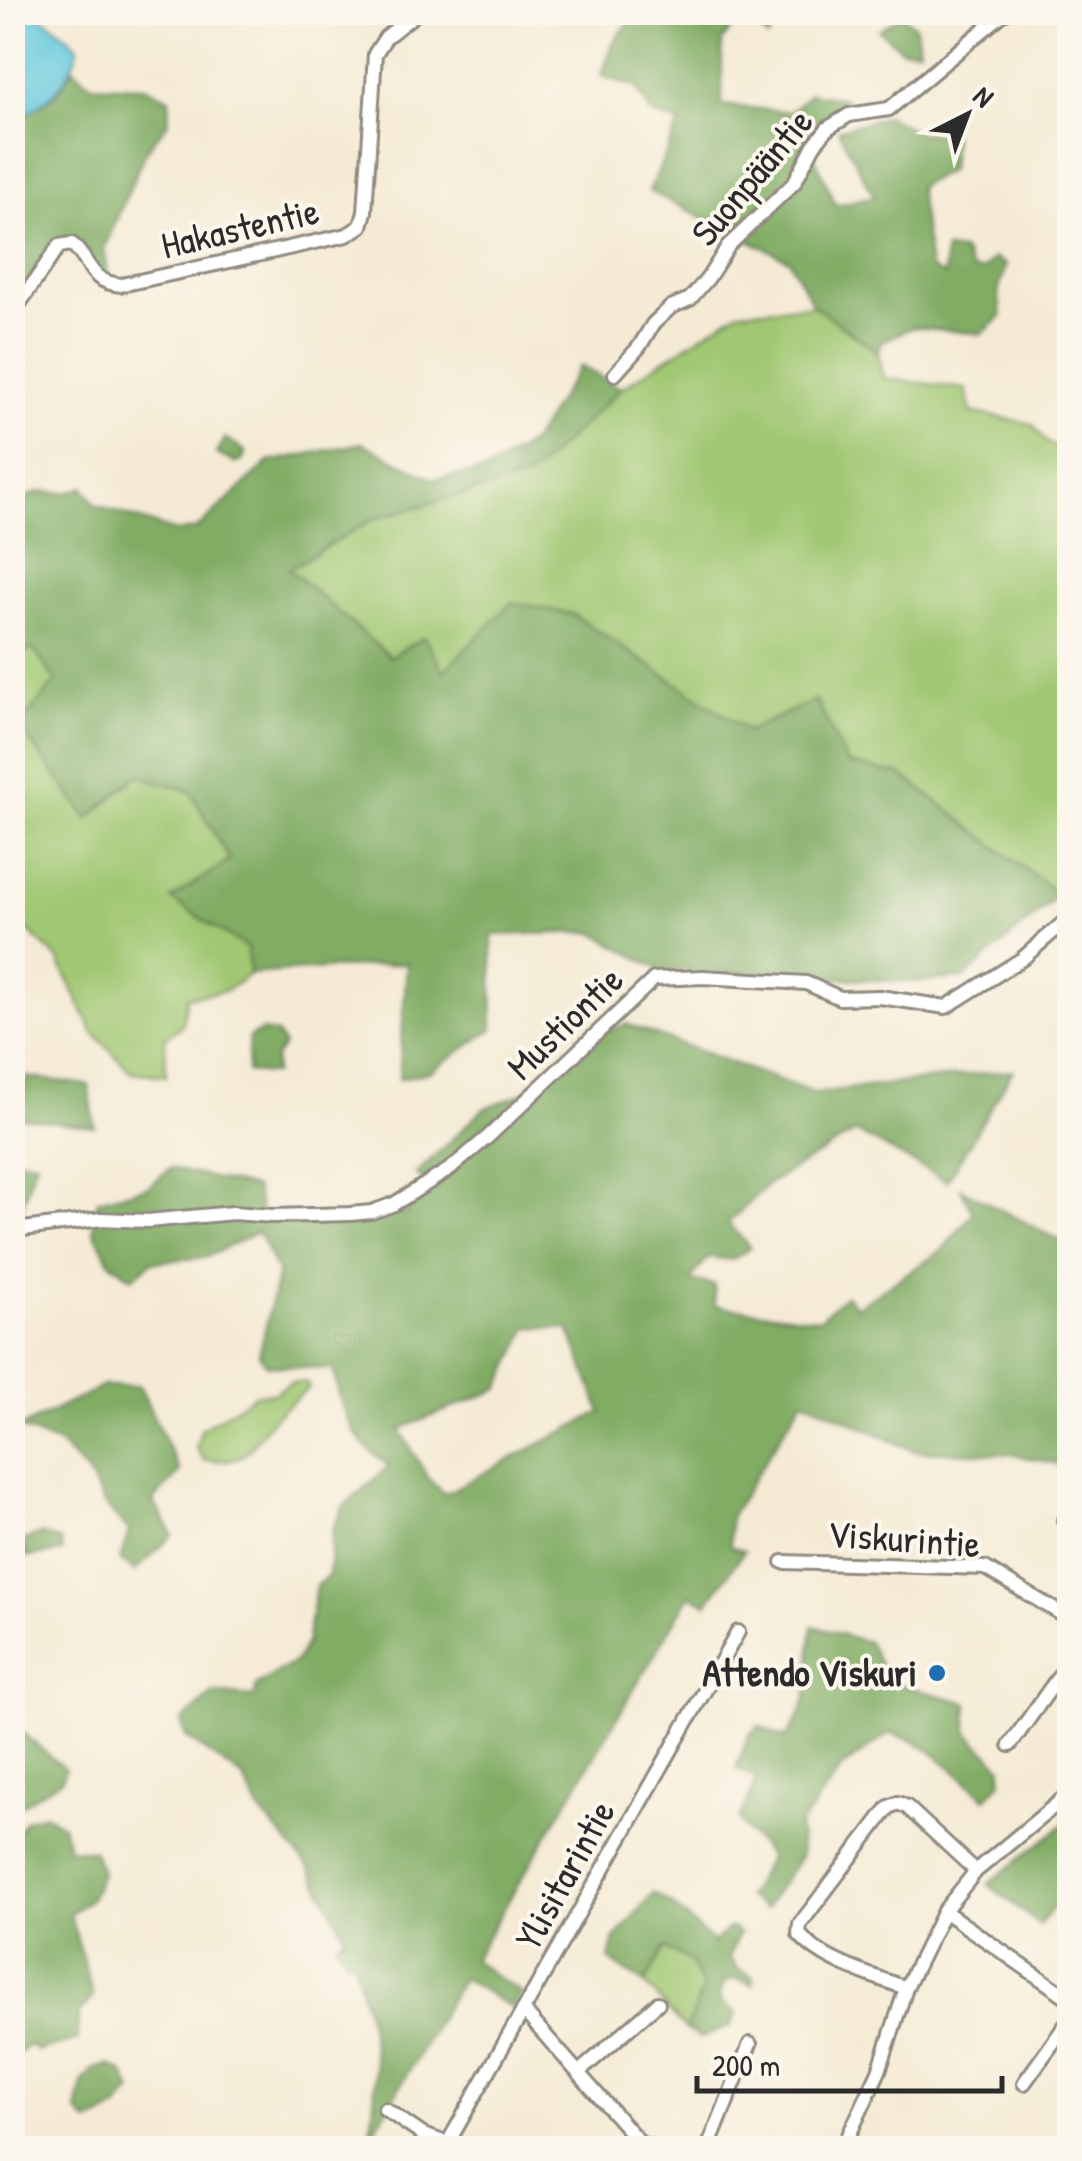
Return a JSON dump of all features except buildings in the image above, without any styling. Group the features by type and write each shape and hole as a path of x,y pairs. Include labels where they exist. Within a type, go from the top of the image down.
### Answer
{"street":[{"name":"Hakastentie","path":"12,314 59,246 72,244 105,284 121,285 346,234 361,226 375,54 386,37 418,12"},
{"name":"Suonpääntie","path":"615,374 653,324 671,307 690,299 729,244 794,183 828,128 849,115 889,108 1005,12"},
{"name":"Mustiontie","path":"12,1235 23,1229 102,1219 148,1221 233,1213 272,1216 372,1212 450,1169 550,1081 654,980 702,977 806,982 840,998 880,997 946,1007 1022,959 1070,917"},
{"name":"Viskurintie","path":"783,1562 985,1568 1066,1616"},
{"path":"1066,1616 1070,1600"},
{"name":"Ylisitarintie","path":"446,2146 738,1632"},
{"path":"1010,1745 1070,1661"},
{"path":"843,2148 879,2071 906,1988 944,1911 976,1871 1070,1793"},
{"path":"906,1988 854,1968 810,1944 799,1934 800,1924 889,1807 898,1803 976,1871"},
{"path":"944,1911 1070,1999"},
{"path":"578,2072 658,2002"},
{"path":"523,2010 640,2142 656,2148"},
{"path":"1024,2083 1070,2020"},
{"path":"708,2148 750,2044"},
{"path":"385,2109 446,2146"}],"green space":[{"path":"639,13 743,13 722,41 722,105 790,112 810,93 844,99 852,111 803,131 836,205 874,196 838,130 887,116 919,133 953,133 950,170 918,187 930,268 944,276 945,250 963,251 971,269 982,271 994,258 1006,265 998,293 1002,316 982,334 914,327 882,341 878,352 813,305 789,260 649,191 680,123 652,115 636,87 601,76 615,39"},
{"path":"745,13 775,13 778,18 768,38"},
{"path":"902,15 916,27 919,49 901,49 879,30"},
{"path":"73,68 92,85 144,87 170,98 168,123 145,152 104,249 108,272 102,275 80,246 59,239 13,306 13,123 57,94"},
{"path":"813,305 878,352 884,378 966,389 971,412 1032,424 1046,442 1069,454 1069,890 1059,895 902,775 848,764 816,701 748,731 572,614 444,672 390,658 289,569 373,519 529,476 621,388 739,311"},
{"path":"580,366 621,388 529,477 373,519 289,569 390,657 424,637 444,671 512,602 572,614 748,731 816,700 848,764 902,775 1059,895 964,978 913,982 658,969 592,932 492,935 493,1029 429,1072 399,1079 407,963 250,974 247,948 171,899 230,860 190,791 138,775 88,819 19,726 56,681 33,649 13,657 13,501 36,493 84,487 96,505 176,532 197,529 269,462 362,443 433,479 486,471 532,442"},
{"path":"225,438 245,451 243,460 236,463 216,454"},
{"path":"33,649 56,681 88,818 138,775 190,791 230,860 171,899 247,948 250,974 225,991 187,997 182,1025 165,1038 166,1076 131,1072 93,1032 58,959 21,924 22,865 13,862 13,657"},
{"path":"626,1024 814,1093 1013,1070 947,1181 856,1132 768,1184 728,1223 750,1248 732,1260 709,1257 690,1280 714,1285 715,1306 819,1319 846,1295 856,1307 941,1251 973,1213 961,1189 1069,1245 1069,1466 1010,1454 914,1451 803,1399 730,1517 730,1546 744,1551 707,1604 690,1595 473,1960 522,1994 512,2008 462,1978 367,2144 375,2096 373,2051 353,1960 347,1961 336,1944 345,1936 310,1868 259,1810 243,1778 186,1737 181,1722 213,1693 254,1697 257,1685 296,1661 306,1643 316,1586 329,1575 333,1528 344,1506 389,1466 365,1446 350,1424 333,1369 267,1365 259,1355 278,1273 258,1232 207,1257 152,1262 132,1278 110,1262 93,1230 98,1200 148,1187 170,1168 255,1188 263,1222 405,1214 427,1185 416,1174 483,1109 523,1093 580,1040","holes":["528,1327 569,1329 601,1412 444,1494 426,1475 400,1429 499,1389"]},
{"path":"262,1031 277,1034 284,1046 275,1057 274,1074 247,1072 249,1037"},
{"path":"26,1077 89,1085 95,1127 18,1117"},
{"path":"13,1159 36,1161 13,1228"},
{"path":"291,1382 307,1383 309,1388 277,1415 246,1452 232,1459 204,1460 196,1448 201,1429 257,1394 274,1393"},
{"path":"103,1386 139,1386 180,1472 153,1501 173,1535 135,1571 120,1560 129,1531 104,1504 86,1471 59,1444 20,1428"},
{"path":"40,1534 61,1541 62,1552 26,1557 23,1541"},
{"path":"813,1626 868,1642 889,1682 968,1703 967,1732 1002,1767 1001,1782 986,1798 928,1750 889,1733 843,1767 799,1826 801,1855 765,1909 747,1897 769,1859 739,1819 755,1778 736,1768 749,1735 759,1726 785,1738 795,1724 806,1697"},
{"path":"13,1725 65,1769 62,1779 13,1811"},
{"path":"45,1814 62,1825 69,1849 93,1851 102,1871 90,1899 70,1914 93,1997 78,2014 78,2040 38,2051 29,2045 15,2056 13,1839 27,1819"},
{"path":"1063,1825 1069,1829 1069,1889 1039,1925 988,1884"},
{"path":"653,1893 668,1901 714,1943 730,1927 739,1933 729,1957 738,1969 754,1977 753,1985 726,1980 721,2002 737,2013 730,2026 701,2038 686,2030 703,1989 690,1961 664,1948 645,1984 609,1960 615,1939"},
{"path":"664,1948 690,1961 703,1989 686,2030 645,1984"},
{"path":"109,2065 123,2072 132,2090 117,2109 88,2123 77,2112 83,2082 93,2069"}],"water":[{"path":"13,12 41,18 79,47 69,73 55,92 13,123"}],"place":[{"name":"Attendo Viskuri","path":"937,1673"}]}
